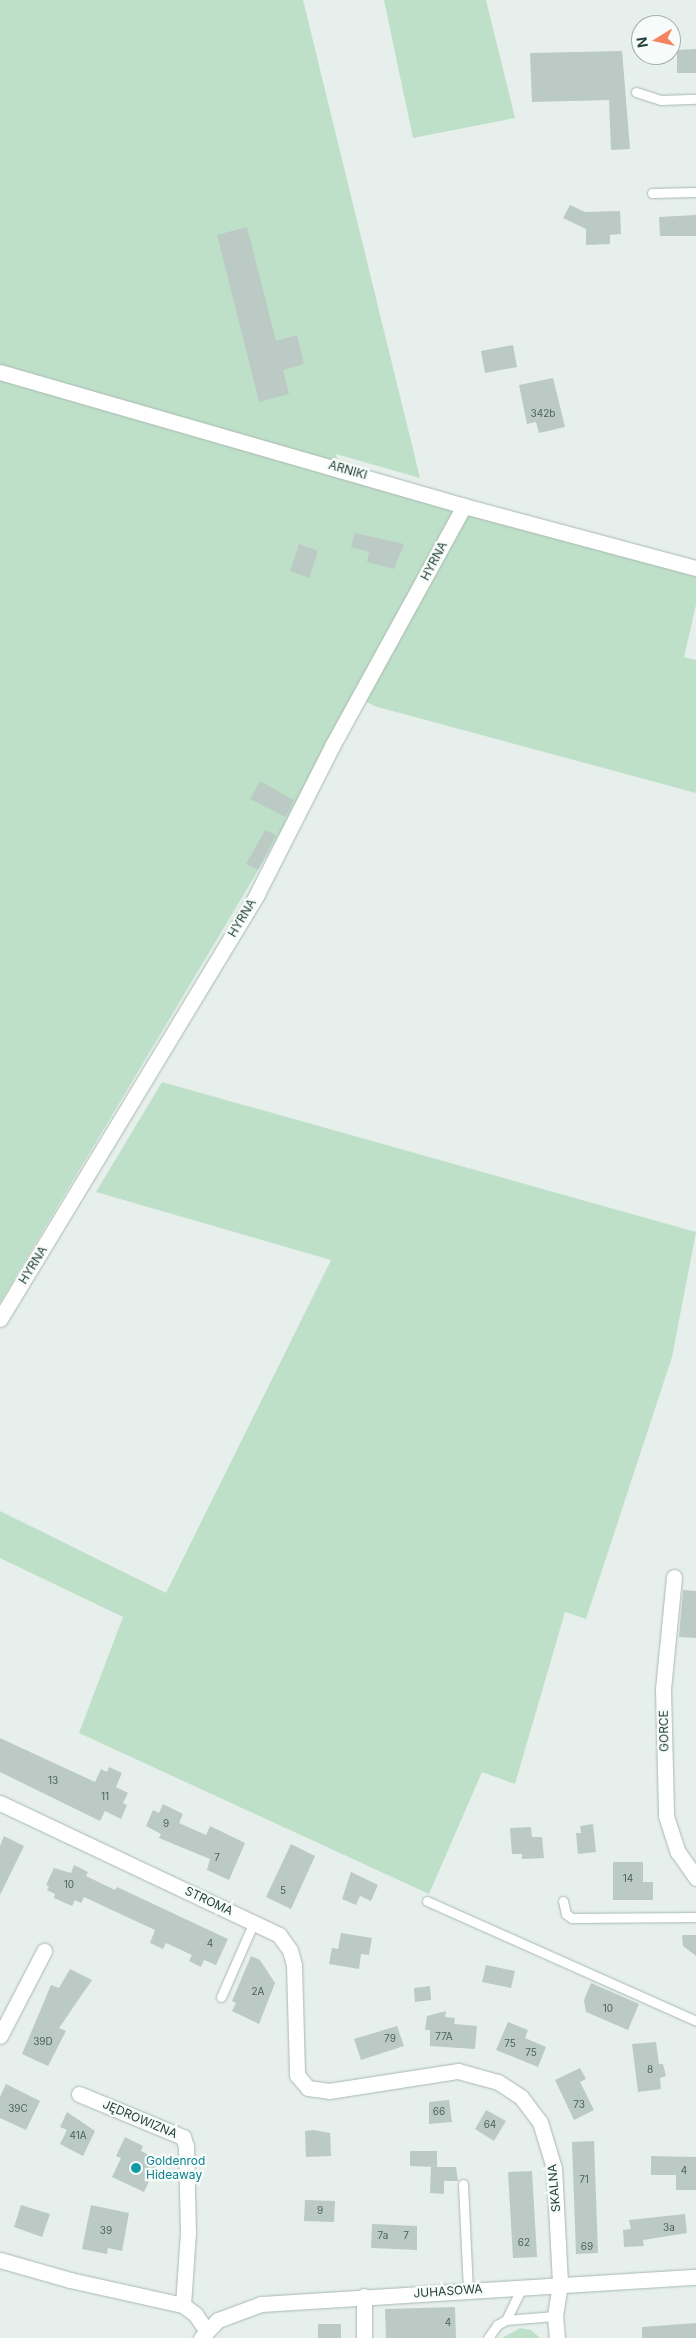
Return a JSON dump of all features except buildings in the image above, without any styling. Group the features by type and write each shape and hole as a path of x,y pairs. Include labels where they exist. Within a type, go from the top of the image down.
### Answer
{"street":[{"name":"ARNIKI","path":"0,372 464,506 696,568"},
{"name":"HYRNA","path":"0,1319 257,894 332,746 464,506"},
{"name":"GORCE","path":"674,1577 663,1689 666,1816 678,1852 696,1878"},
{"name":"STROMA","path":"0,1803 279,1935 290,1950 297,1999 295,2064 300,2083"},
{"path":"0,2036 44,1952"},
{"name":"SKALNA","path":"300,2083 317,2091 458,2071 498,2082 521,2097 540,2122 554,2168 560,2284 555,2316 556,2338"},
{"name":"JĘDROWIZNA","path":"80,2094 183,2137 187,2168 188,2232 183,2305"},
{"path":"0,2260 70,2280 183,2305 195,2314 204,2334"},
{"name":"JUHASOWA","path":"204,2334 218,2320 261,2304 364,2296 696,2277"},
{"path":"364,2296 364,2338"}],"lane":[{"path":"636,92 661,100 696,100"},
{"path":"652,193 696,192"},
{"path":"563,1900 566,1914 572,1918 696,1917"},
{"path":"427,1901 696,2020"},
{"path":"221,1997 254,1922"},
{"path":"463,2184 468,2290"},
{"path":"506,2320 522,2287"},
{"path":"488,2338 497,2325 506,2320 555,2316"}],"green space":[{"path":"0,0 303,0 420,478 336,454 339,467 696,568 696,605 684,657 696,660 696,793 374,706 361,698 0,1303"},
{"path":"384,0 486,0 515,118 413,138"},
{"path":"162,1082 696,1232 672,1357 586,1619 565,1612 515,1784 482,1772 429,1894 79,1733 123,1617 0,1558 0,1511 166,1593 331,1260 96,1192"},
{"path":"520,2328 531,2330 540,2338 502,2338"}],"place":[{"name":"Goldenrod Hideaway","path":"136,2168"}]}
